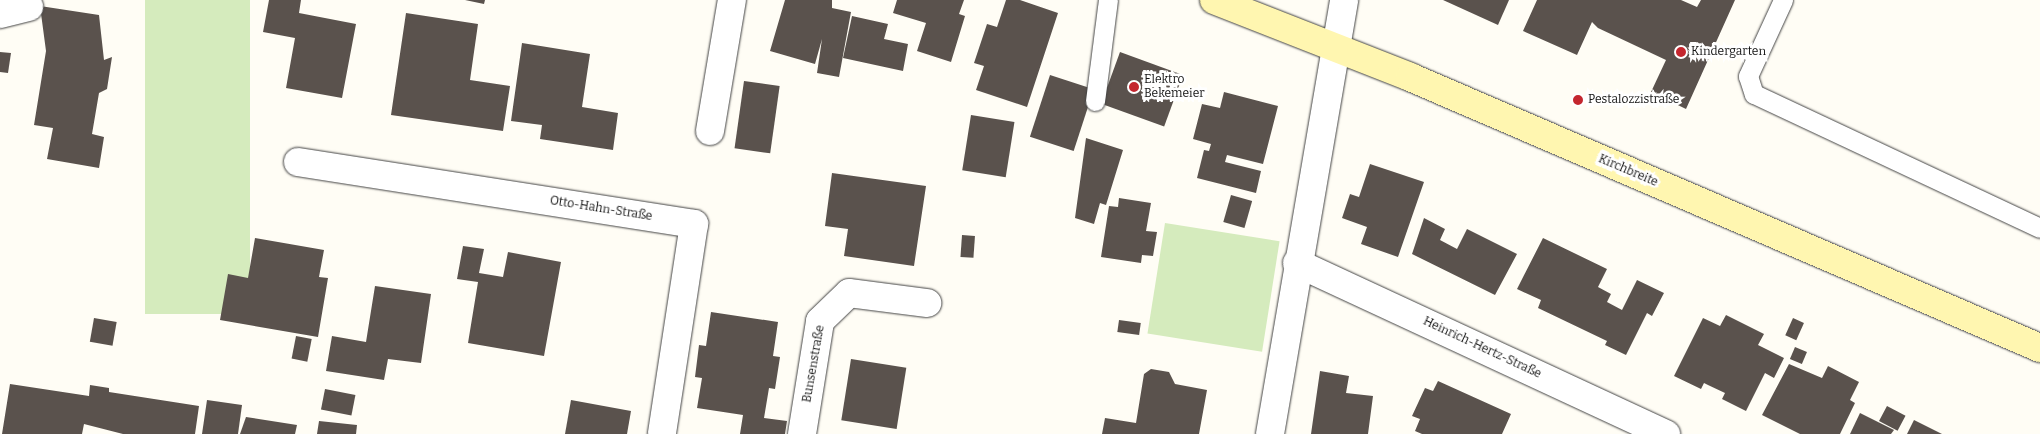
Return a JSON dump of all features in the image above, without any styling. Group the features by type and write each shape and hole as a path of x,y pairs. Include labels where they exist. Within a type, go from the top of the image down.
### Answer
{"street":[{"path":"710,131 732,0"},
{"name":"Kirchbreite","path":"1214,0 1410,77 2040,348"},
{"path":"1270,434 1344,0"},
{"path":"0,14 29,7"},
{"name":"Otto-Hahn-Straße","path":"298,162 694,224 662,434"},
{"name":"Heinrich-Hertz-Straße","path":"1298,263 1666,434"},
{"name":"Bunsenstraße","path":"802,434 820,321 849,293 927,303"}],"lane":[{"path":"1095,101 1108,0"},
{"path":"1783,0 1748,76 1754,94 2040,228"}],"green space":[{"path":"145,0 250,0 250,314 145,314"},
{"path":"1165,223 1280,241 1262,352 1147,334"}],"building":[{"path":"269,0 301,0 299,13 356,24 342,98 286,88 295,38 263,32"},
{"path":"465,0 485,0 484,4"},
{"path":"785,0 832,0 832,8 851,12 839,77 817,73 822,39 815,64 770,51"},
{"path":"897,0 964,0 959,14 965,16 951,62 917,51 926,23 893,13"},
{"path":"1006,0 1020,0 1058,13 1027,107 976,90 984,66 974,63 987,24 997,27"},
{"path":"1443,0 1509,0 1498,25"},
{"name":"Kindergarten","path":"1537,0 1681,0 1697,7 1701,0 1735,0 1686,109 1651,92 1666,60 1598,28 1592,22 1577,55 1523,31"},
{"path":"40,6 99,15 104,60 112,57 107,89 99,93 92,134 104,137 99,168 47,159 53,128 34,125 46,51"},
{"path":"406,13 478,24 470,80 510,86 503,131 391,115"},
{"path":"852,16 888,24 884,39 908,44 903,71 843,58"},
{"path":"522,43 590,54 582,107 618,113 613,150 540,139 542,125 511,121"},
{"path":"0,52 11,53 8,73 0,72"},
{"name":"Elektro Bekemeier","path":"1120,52 1183,75 1164,127 1101,104"},
{"path":"1050,75 1094,89 1074,151 1030,137"},
{"path":"744,81 780,86 770,153 735,148"},
{"path":"1224,92 1278,106 1263,164 1227,155 1225,162 1261,171 1256,193 1197,178 1204,150 1209,151 1211,144 1193,139 1202,104 1220,108"},
{"path":"971,115 1014,122 1006,177 962,170"},
{"path":"1086,138 1123,150 1106,205 1100,203 1094,224 1075,218"},
{"path":"1370,164 1424,182 1398,257 1361,244 1367,227 1342,218 1350,194 1359,197"},
{"path":"832,173 926,186 914,266 844,256 848,229 825,226"},
{"path":"1231,195 1252,201 1244,228 1223,222"},
{"path":"1119,198 1151,203 1146,231 1157,232 1153,256 1142,255 1141,263 1101,257 1109,206 1118,207"},
{"path":"1424,218 1445,229 1440,240 1457,249 1467,229 1517,254 1495,295 1412,254"},
{"path":"962,235 975,236 973,258 960,257"},
{"path":"255,238 324,250 319,277 328,278 318,337 220,320 228,274 248,278"},
{"path":"1543,238 1607,269 1598,287 1611,294 1607,302 1622,310 1637,280 1664,293 1652,316 1647,313 1626,355 1605,345 1607,341 1538,308 1541,300 1517,289"},
{"path":"463,246 484,249 479,273 503,277 508,252 561,262 544,356 468,343 478,282 457,279"},
{"path":"375,286 431,294 421,363 388,359 384,380 326,371 332,336 366,342"},
{"path":"711,312 778,322 773,356 780,357 775,389 769,388 764,418 787,421 785,434 740,434 743,415 697,408 702,378 695,377 699,345 706,346"},
{"path":"1726,315 1764,334 1758,345 1784,358 1774,378 1765,373 1746,411 1722,399 1725,393 1704,383 1701,389 1674,376 1703,318 1720,326"},
{"path":"94,318 117,322 112,346 90,342"},
{"path":"1793,318 1804,323 1796,340 1785,335"},
{"path":"1119,320 1141,323 1139,335 1117,332"},
{"path":"296,336 312,339 307,362 292,359"},
{"path":"1795,347 1807,352 1802,364 1790,359"},
{"path":"851,359 906,368 897,429 841,420"},
{"path":"1789,364 1822,378 1828,366 1859,382 1850,400 1855,403 1840,434 1800,434 1762,415"},
{"path":"1151,369 1169,372 1175,384 1207,390 1199,434 1102,434 1105,418 1136,423 1144,374"},
{"path":"1320,371 1349,376 1346,393 1373,396 1368,434 1311,434"},
{"path":"1438,381 1511,414 1502,434 1422,434 1415,431 1420,419 1412,416 1425,388 1433,391"},
{"path":"10,384 89,396 90,385 109,388 109,392 199,406 195,434 123,434 84,424 82,434 2,434"},
{"path":"325,389 355,395 351,416 321,410"},
{"path":"207,400 242,405 238,434 202,434"},
{"path":"571,400 631,411 627,434 565,434"},
{"path":"1887,406 1906,416 1898,431 1879,421"},
{"path":"1860,413 1894,430 1891,434 1850,434"},
{"path":"246,417 297,425 295,434 240,434"},
{"path":"1914,420 1942,434 1907,434"},
{"path":"319,421 357,425 356,434 317,434"}],"place":[{"name":"Kindergarten","path":"1681,52"},
{"name":"Elektro Bekemeier","path":"1134,87"},
{"name":"Pestalozzistraße","path":"1578,100"}]}
